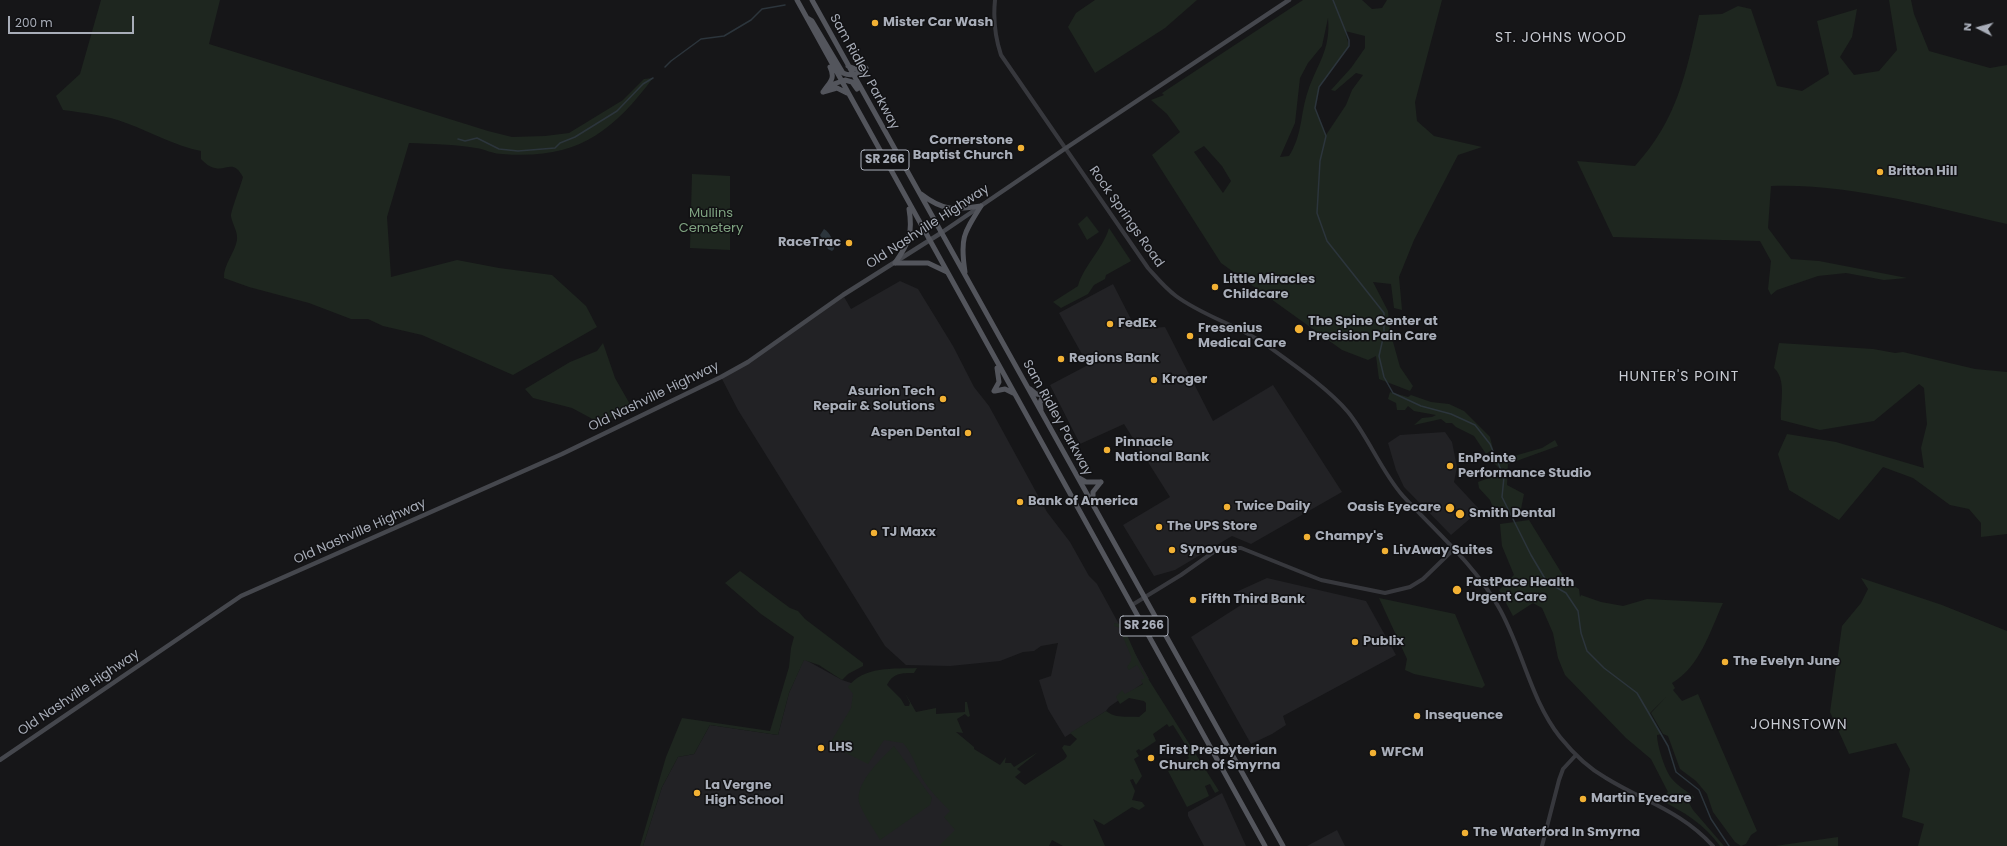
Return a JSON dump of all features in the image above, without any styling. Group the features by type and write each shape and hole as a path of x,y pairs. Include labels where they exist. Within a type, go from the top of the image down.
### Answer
{"main road":[{"name":"Sam Ridley Parkway","path":"796,0 1265,846"},
{"name":"Sam Ridley Parkway","path":"812,0 1283,846"},
{"name":"Old Nashville Highway","path":"0,760 241,596 562,454 721,377 748,362 843,295 942,233 1066,148 1289,0"},
{"path":"806,18 812,22 840,70 846,75 859,73 866,68 858,70 848,65"},
{"path":"806,18 810,30 832,72 832,80 823,92 837,88 848,94"},
{"path":"828,86 841,80 849,80 855,85 882,133 886,134"},
{"path":"919,192 934,204 944,208 957,210 981,206"},
{"path":"894,263 906,248 911,233 909,204"},
{"path":"965,275 962,239 967,227 981,206"},
{"path":"894,263 928,264 947,272"},
{"path":"991,352 999,373 999,382 994,392 1005,389 1014,394"},
{"path":"1026,386 1034,392 1043,394 1040,403 1042,413"},
{"path":"1077,476 1086,482 1101,482 1093,492 1094,506"}],"street":[{"name":"Rock Springs Road","path":"995,0 994,24 996,41 1001,56 1148,268 1161,283 1176,296 1198,310 1253,336 1266,344 1338,402 1358,425 1395,486 1473,569 1499,607 1542,707 1559,736 1576,756 1605,778 1688,822 1713,846"},
{"path":"1132,605 1175,579 1215,551 1226,548 1241,548 1321,580 1385,593 1410,587 1423,579 1454,549"},
{"path":"1542,846 1563,769 1576,756"}],"shaded area":[{"path":"824,229 828,232 832,240 834,249 832,251 828,249 820,235"},
{"path":"900,281 918,289 953,346 974,387 989,406 1047,512 1070,542 1089,576 1097,584 1149,679 1109,707 1106,711 1065,737 1048,709 1039,680 1051,676 1058,643 1041,646 1034,651 1023,652 1000,661 950,666 906,665 885,646 738,410 721,377 748,362 843,295 851,309"},
{"path":"1113,284 1136,329 1165,327 1213,421 1273,385 1342,492 1251,544 1232,536 1175,570 1154,576 1123,525 1170,497 1124,424 1080,444 1050,385 1088,365 1059,313"},
{"path":"1445,432 1452,442 1457,467 1454,482 1480,510 1451,535 1404,487 1396,470 1388,443 1400,435"},
{"path":"1267,578 1366,601 1396,655 1283,716 1286,725 1272,734 1251,744 1191,637 1241,605 1234,593"},
{"name":"LHS","path":"804,659 842,680 857,685 974,774 955,846 643,846 662,787 678,757 694,754 710,725 778,735 789,693"},
{"path":"1222,793 1246,846 1204,846 1188,816 1188,812"},
{"path":"1337,830 1345,846 1307,846"}],"green space":[{"path":"101,0 220,0 209,44 488,131 512,137 545,136 569,133 623,100 644,79 653,78 622,114 606,128 589,139 571,147 550,153 528,155 499,154 459,146 409,143 387,217 391,277 457,260 499,268 552,275 586,306 597,327 513,375 422,335 383,326 368,319 351,319 309,303 249,287 224,278 225,268 237,240 237,234 231,216 243,177 236,168 230,167 219,169 211,167 201,159 201,151 172,142 118,120 63,110 56,96 80,74"},
{"path":"1095,0 1197,0 1165,28 1095,73 1068,27 1076,13"},
{"path":"1303,0 1362,0 1372,9 1382,8 1387,0 1442,0 1415,102 1417,121 1434,136 1482,147 1458,155 1414,240 1399,277 1402,310 1394,308 1391,284 1373,282 1388,311 1390,331 1400,367 1413,386 1410,391 1379,379 1376,356 1368,360 1342,350 1221,263 1152,155 1180,132 1167,114 1151,100 1164,95 1162,93","holes":["1328,18 1325,48 1305,99 1297,140 1289,156 1280,157 1295,123 1300,78 1308,63 1322,46","1345,31 1365,36 1365,48 1351,68 1331,90 1335,91 1356,73 1363,75 1352,90 1346,105 1326,135 1315,108 1319,87 1349,46","1204,146 1222,166 1231,181 1223,193 1194,152"]},
{"path":"1889,0 1911,0 1914,14 1929,51 1990,68 2007,65 2007,224 1860,192 1830,188 1771,186 1768,228 1791,259 1819,261 1907,278 1884,280 1846,273 1818,276 1777,290 1771,295 1768,289 1771,261 1760,241 1613,237 1577,161 1635,166 1649,149 1670,114 1684,77 1699,15 1722,14 1738,6 1751,9 1777,86 1802,91 1829,74 1817,21 1857,9 1852,37 1840,57 1854,75 1879,71 1897,50"},
{"name":"Mullins Cemetery","path":"692,174 730,176 730,250 690,248"},
{"path":"1087,216 1099,232 1087,240 1078,224"},
{"path":"1109,228 1131,261 1106,275 1105,279 1094,285 1088,294 1061,308 1053,302 1078,286"},
{"path":"603,343 615,378 631,406 600,423 572,408 533,398 525,389 570,362 597,351"},
{"path":"1779,343 1873,349 1895,353 1903,352 1975,369 2007,372 2007,534 1981,537 1981,523 1969,509 1950,505 1913,478 1883,467 1839,520 1789,490 1778,454 1787,434 1836,442 1924,468 1921,448 1927,424 1924,388 1919,384 1874,421 1820,430 1781,420 1782,385 1778,373 1774,368"},
{"path":"1390,392 1408,397 1411,395 1431,402 1449,404 1464,411 1490,437 1493,449 1486,454 1474,436 1456,427 1452,423 1446,423 1441,419 1414,425 1422,418 1436,415 1414,411 1408,406 1405,410 1397,410 1396,403 1388,399"},
{"path":"1555,440 1558,446 1508,464 1507,485 1524,494 1521,509 1517,514 1506,512 1495,513 1490,500 1479,488 1478,482 1500,474 1499,468 1493,462 1542,448"},
{"path":"1529,520 1567,582 1579,589 1580,597 1581,595 1601,602 1623,606 1647,599 1723,603 1709,636 1697,658 1682,676 1672,683 1675,688 1673,690 1682,701 1698,694 1757,831 1751,835 1746,844 1741,846 1735,842 1713,812 1707,794 1696,781 1680,769 1668,736 1663,734 1651,713 1666,697 1650,713 1662,734 1657,735 1658,745 1664,764 1672,779 1694,797 1689,803 1693,810 1724,846 1720,846 1708,832 1693,819 1660,800 1668,792 1651,759 1626,738 1565,675 1558,658 1553,633 1542,608 1533,603 1513,616 1499,590 1514,575 1502,546 1500,524"},
{"path":"740,571 790,608 798,611 805,619 863,663 863,666 848,674 842,680 819,665 804,660 789,693 778,735 710,725 694,754 678,757 662,787 643,846 640,846 666,757 682,718 770,731 789,667 794,637 761,614 725,583"},
{"path":"1861,578 1942,605 2007,631 2007,846 1918,846 1924,824 1902,817 1910,769 1896,743 1849,754 1830,712 1842,626 1861,603 1868,589"},
{"path":"1379,598 1455,614 1485,685 1482,688 1414,674 1405,670 1407,659"},
{"path":"1114,623 1123,626 1142,669 1219,791 1215,793 1210,784 1205,786 1209,796 1187,807 1168,771 1189,758 1187,755 1190,752 1173,725 1169,727 1167,724 1153,734 1156,741 1141,751 1139,749 1136,751 1139,756 1134,759 1142,776 1136,785 1133,779 1130,780 1135,791 1132,800 1142,802 1145,806 1139,810 1132,807 1104,825 1093,819 1105,846 1063,846 1052,840 1049,846 939,846 955,830 944,817 950,811 922,778 911,755 903,743 884,740 868,764 832,746 832,740 851,708 853,694 848,687 854,680 862,675 880,670 917,668 914,673 898,674 889,681 887,685 901,699 905,706 909,706 910,703 905,693 916,712 936,708 936,714 965,712 965,702 967,702 970,716 968,717 965,714 957,719 963,733 956,732 974,747 974,749 1000,765 1006,757 1005,763 1011,763 1014,767 1038,752 1017,769 1021,772 1015,777 1025,785 1065,759 1067,756 1062,748 1064,745 1070,746 1077,739 1070,733 1106,711 1110,714 1122,717 1139,717 1146,711 1146,703 1144,701 1129,698 1120,704 1116,697 1122,690 1125,694 1143,684 1141,680 1145,678 1137,665 1129,670 1127,667 1131,661 1131,656 1120,630 1121,628 1114,626"},
{"path":"894,746 932,798 930,805 880,840 860,805 860,789 870,772 882,757"},
{"path":"1838,837 1838,846 1775,846"}],"waterway":[{"path":"1333,0 1349,40 1349,46 1319,87 1315,108 1326,136 1320,161 1317,213 1327,241 1384,313 1384,334 1379,356 1384,377 1393,393 1421,406 1451,414 1475,425 1490,444 1504,477 1502,497 1531,555 1547,582 1566,593 1578,611 1581,633 1587,651 1604,668 1637,693 1668,746 1676,772 1699,790 1711,819 1729,846"},
{"path":"665,67 701,39 724,36 751,20 762,9 785,5"},
{"path":"458,139 465,141 477,138 499,149 518,151 555,148 560,143 575,137 617,111 643,84 653,78"}],"place":[{"name":"Mister Car Wash","path":"875,23"},
{"name":"Cornerstone Baptist Church","path":"1021,148"},
{"name":"Britton Hill","path":"1880,172"},
{"name":"RaceTrac","path":"849,243"},
{"name":"Little Miracles Childcare","path":"1215,287"},
{"name":"FedEx","path":"1110,324"},
{"name":"The Spine Center at Precision Pain Care","path":"1299,329"},
{"name":"Fresenius Medical Care","path":"1190,336"},
{"name":"Regions Bank","path":"1061,359"},
{"name":"Kroger","path":"1154,380"},
{"name":"Asurion Tech Repair & Solutions","path":"943,399"},
{"name":"Aspen Dental","path":"968,433"},
{"name":"Pinnacle National Bank","path":"1107,450"},
{"name":"EnPointe Performance Studio","path":"1450,466"},
{"name":"Bank of America","path":"1020,502"},
{"name":"Twice Daily","path":"1227,507"},
{"name":"Oasis Eyecare","path":"1450,508"},
{"name":"Smith Dental","path":"1460,514"},
{"name":"The UPS Store","path":"1159,527"},
{"name":"TJ Maxx","path":"874,533"},
{"name":"Champy's","path":"1307,537"},
{"name":"Synovus","path":"1172,550"},
{"name":"LivAway Suites","path":"1385,551"},
{"name":"FastPace Health Urgent Care","path":"1457,590"},
{"name":"Fifth Third Bank","path":"1193,600"},
{"name":"Publix","path":"1355,642"},
{"name":"The Evelyn June","path":"1725,662"},
{"name":"Insequence","path":"1417,716"},
{"name":"LHS","path":"821,748"},
{"name":"WFCM","path":"1373,753"},
{"name":"First Presbyterian Church of Smyrna","path":"1151,758"},
{"name":"La Vergne High School","path":"697,793"},
{"name":"Martin Eyecare","path":"1583,799"},
{"name":"The Waterford In Smyrna","path":"1465,833"}],"district":[{"name":"ST. JOHNS WOOD","path":"1561,38"},
{"name":"HUNTER'S POINT","path":"1679,377"},
{"name":"JOHNSTOWN","path":"1799,725"}]}
